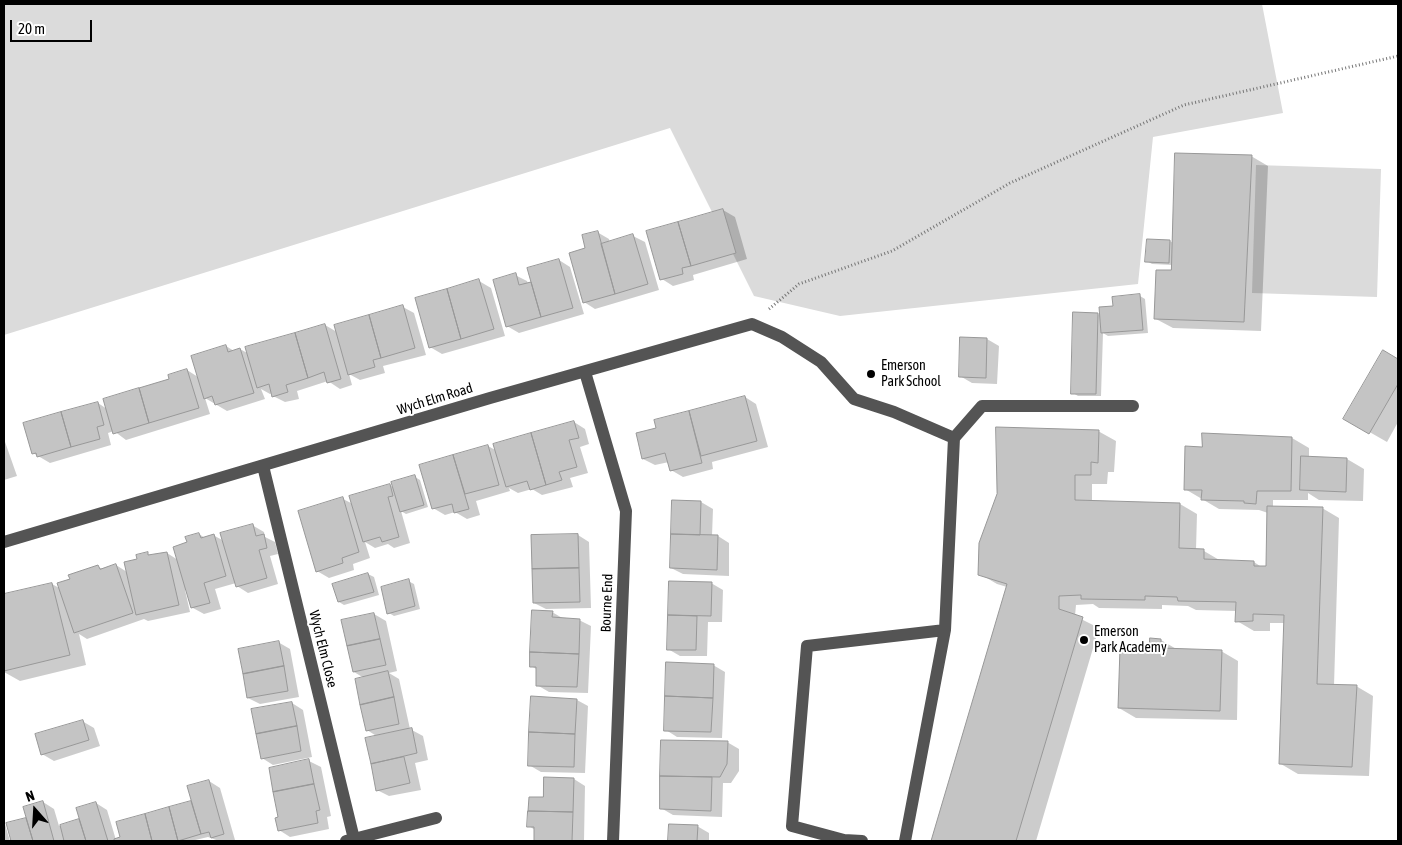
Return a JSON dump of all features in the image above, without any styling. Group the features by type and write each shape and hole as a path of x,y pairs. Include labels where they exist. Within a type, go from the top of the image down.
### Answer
{"street":[{"name":"Wych Elm Road","path":"4,542 752,324"},
{"path":"752,324 782,337 821,362 854,399 894,412 954,438"},
{"name":"Bourne End","path":"585,372 626,512 613,841"},
{"path":"905,841 945,630 954,438 982,406 1133,406"},
{"name":"Wych Elm Close","path":"263,466 350,840 436,818"},
{"path":"862,841 844,840 792,826 807,646 945,630"}],"path":[{"path":"752,324 799,284 892,252 1010,183 1184,105 1398,56"}],"shaded area":[{"path":"4,4 1262,4 1283,113 1153,137 1138,284 840,316 754,296 670,128 4,335"},
{"path":"1256,165 1381,169 1377,297 1252,293"}],"building":[{"path":"1175,153 1252,155 1244,322 1154,319 1156,270 1171,270"},
{"path":"723,209 736,253 691,266 678,222"},
{"path":"678,222 691,266 682,268 683,274 660,280 646,231"},
{"path":"598,231 615,294 583,303 569,253 585,248 582,235"},
{"path":"633,234 648,284 615,294 601,244"},
{"path":"1147,239 1170,240 1169,263 1145,262"},
{"path":"559,259 573,308 541,317 527,268"},
{"path":"516,273 519,285 531,282 541,317 506,327 493,280"},
{"path":"479,279 494,329 461,339 447,289"},
{"path":"447,289 461,339 429,348 415,298"},
{"path":"1140,294 1143,330 1101,333 1099,307 1113,306 1112,297"},
{"path":"403,305 415,348 381,358 369,315"},
{"path":"1073,312 1098,313 1096,394 1071,394"},
{"path":"369,315 381,358 373,360 375,367 348,375 334,325"},
{"path":"325,324 341,379 327,383 324,372 308,378 295,333"},
{"path":"295,333 308,378 286,385 288,392 272,397 269,384 257,388 245,347"},
{"path":"960,337 987,338 986,378 959,377"},
{"path":"226,345 228,352 240,348 254,393 215,405 212,396 204,399 191,356"},
{"path":"1383,350 1398,359 1398,384 1369,434 1343,419"},
{"path":"187,369 199,408 149,423 139,388 169,379 168,375"},
{"path":"139,388 149,423 113,434 103,399"},
{"path":"745,396 757,441 701,456 689,411"},
{"path":"98,402 104,425 97,427 100,439 71,447 61,412"},
{"path":"689,411 702,463 670,471 665,453 642,459 636,433 656,428 654,420"},
{"path":"61,412 71,447 37,457 36,453 32,454 23,423"},
{"path":"574,421 579,438 569,440 577,467 559,472 562,480 546,485 531,433"},
{"path":"996,427 1099,430 1098,463 1091,462 1091,475 1075,475 1075,500 1180,503 1179,548 1204,549 1204,559 1254,561 1254,566 1266,566 1267,506 1323,507 1317,684 1357,685 1352,767 1279,764 1284,615 1253,614 1253,621 1235,622 1236,602 1178,601 1177,597 1145,596 1145,600 1081,599 1081,595 1059,596 1059,609 1083,617 1016,841 931,841 1007,584 978,575 979,543 997,494"},
{"path":"531,433 546,485 530,490 527,481 506,487 493,444"},
{"path":"1202,433 1292,437 1291,491 1257,491 1256,504 1244,503 1244,501 1201,500 1202,490 1184,490 1185,446 1202,447"},
{"path":"488,445 499,485 465,494 453,455"},
{"path":"453,455 469,509 454,513 452,504 432,509 419,465"},
{"path":"1301,456 1347,458 1346,492 1300,490"},
{"path":"415,475 424,505 400,512 391,482"},
{"path":"390,484 393,496 388,497 399,537 382,542 380,537 363,542 349,496"},
{"path":"343,497 359,552 342,558 343,563 316,572 298,511"},
{"path":"672,500 701,501 700,535 671,534"},
{"path":"253,524 256,536 264,534 267,548 259,550 267,578 236,587 220,533"},
{"path":"199,533 201,538 214,534 226,576 204,583 210,603 191,608 173,547 187,542 185,537"},
{"path":"578,534 579,568 532,569 531,535"},
{"path":"671,534 718,535 717,570 670,568"},
{"path":"148,552 148,555 167,552 179,605 136,615 124,562 137,559 136,555"},
{"path":"116,564 133,613 74,633 57,583 70,579 68,575 98,565 100,569"},
{"path":"579,568 580,602 533,603 532,569"},
{"path":"368,573 374,592 338,602 332,584"},
{"path":"409,579 415,606 387,614 381,587"},
{"path":"669,581 712,582 711,616 668,615"},
{"path":"52,583 70,655 4,671 4,594"},
{"path":"532,610 553,611 552,617 580,619 579,654 530,652"},
{"path":"374,613 380,639 347,646 341,620"},
{"path":"668,615 697,616 696,650 667,650"},
{"path":"1150,638 1161,639 1161,648 1222,650 1220,711 1118,708 1120,648 1149,649"},
{"path":"380,639 386,665 353,672 347,646"},
{"path":"279,641 284,666 243,674 238,649"},
{"path":"530,652 579,654 577,687 536,686 536,667 530,667"},
{"path":"666,662 714,664 713,698 665,696"},
{"path":"284,666 288,691 247,698 243,674"},
{"path":"388,671 394,697 360,705 355,679"},
{"path":"531,696 577,699 575,734 529,732"},
{"path":"665,696 713,698 711,732 664,731"},
{"path":"394,697 399,724 366,731 360,705"},
{"path":"292,702 297,726 256,734 251,709"},
{"path":"83,720 89,740 41,755 35,734"},
{"path":"297,726 301,751 261,759 256,734"},
{"path":"412,728 417,753 371,764 365,738"},
{"path":"529,732 575,734 574,767 528,766"},
{"path":"661,740 728,741 727,764 720,777 660,776"},
{"path":"404,757 410,783 376,791 371,764"},
{"path":"309,759 314,784 273,792 269,768"},
{"path":"660,776 712,777 711,811 660,809"},
{"path":"544,777 574,778 573,812 528,811 529,797 543,797"},
{"path":"209,780 224,834 211,838 209,832 201,834 187,786"},
{"path":"314,784 320,810 316,811 318,823 278,831 275,818 278,817 273,792"},
{"path":"43,801 54,841 33,841 23,807"},
{"path":"191,801 201,834 178,841 169,807"},
{"path":"96,802 108,841 86,841 76,808"},
{"path":"169,807 178,841 152,841 145,814"},
{"path":"528,811 573,812 572,841 534,841 534,827 527,827"},
{"path":"145,814 152,841 114,841 114,839 120,837 116,822"},
{"path":"26,818 33,841 11,841 6,823"},
{"path":"79,819 86,841 64,841 60,825"},
{"path":"669,824 698,825 697,841 668,841"}],"place":[{"name":"Emerson Park School","path":"871,374"},
{"name":"Emerson Park Academy","path":"1084,640"}]}
